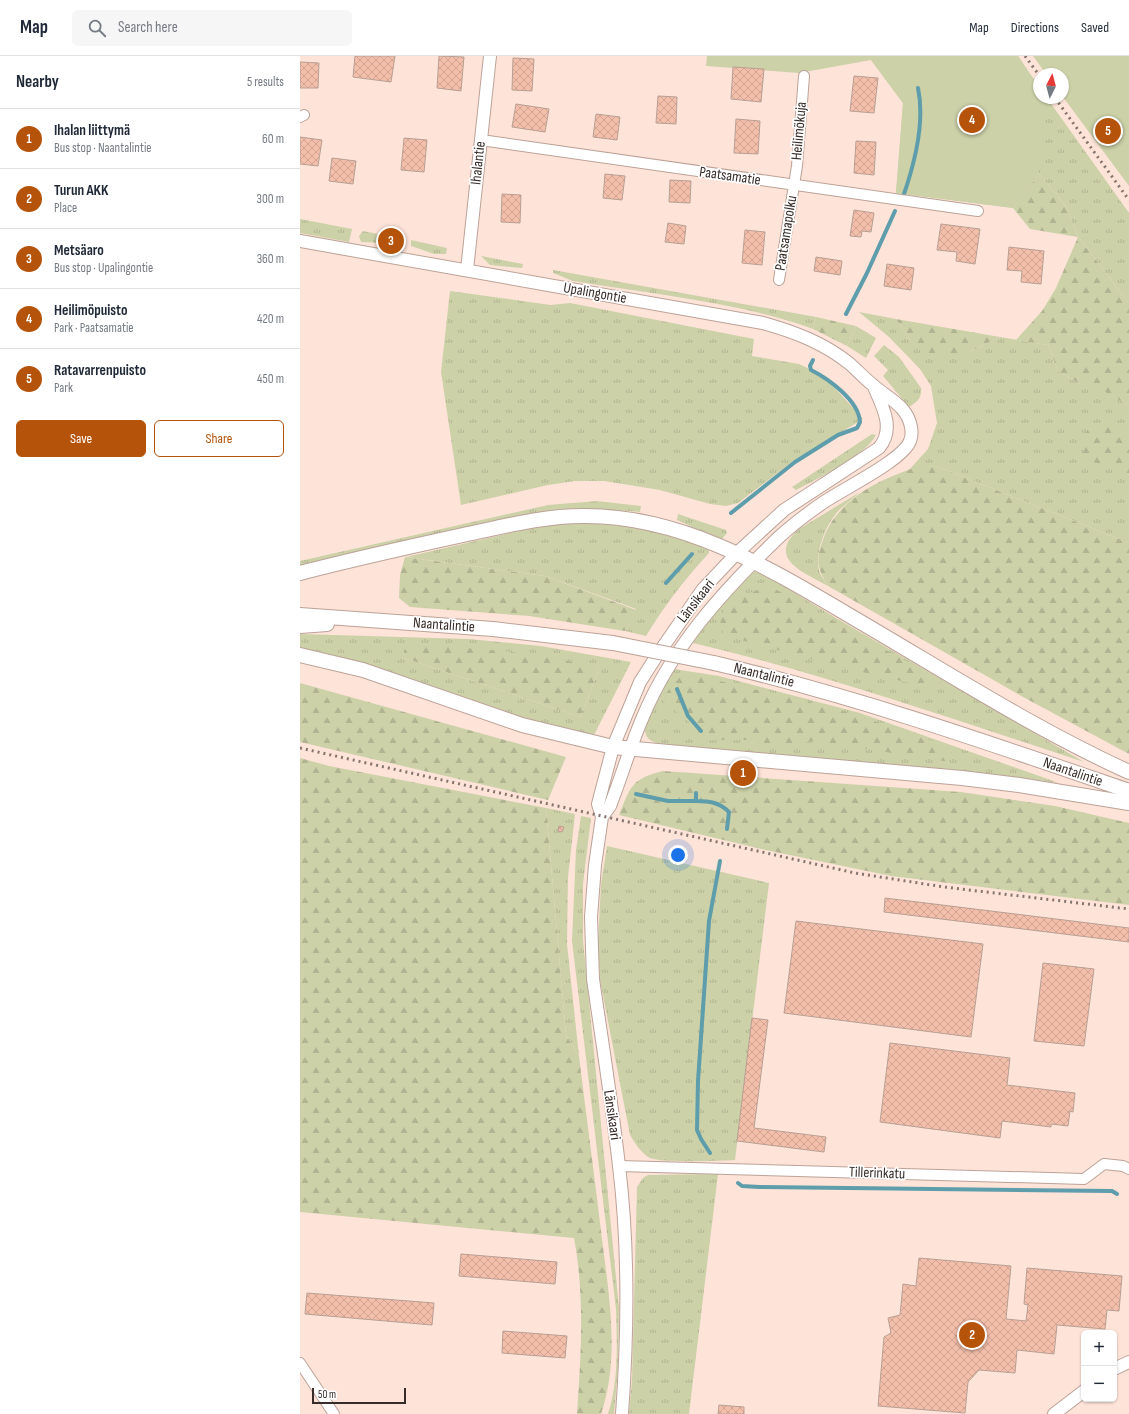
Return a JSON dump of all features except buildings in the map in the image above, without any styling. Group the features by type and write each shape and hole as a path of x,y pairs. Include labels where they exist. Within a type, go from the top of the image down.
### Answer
{"main road":[{"path":"300,572 523,522 554,517 582,516 623,518 660,525 699,537 754,562 1008,708 1058,736 1129,772"},
{"name":"Naantalintie","path":"300,615 493,629 613,643 714,663 788,681 854,700 1129,791"},
{"name":"Naantalintie","path":"300,626 385,621"},
{"path":"300,655 363,670 522,725 613,747 962,778 1019,785 1129,803"}],"street":[{"name":"Ihalantie","path":"467,270 490,56"},
{"name":"Heilimökuja","path":"793,185 804,76"},
{"name":"Paatsamatie","path":"481,140 978,211"},
{"name":"Paatsamapolku","path":"779,280 793,185"},
{"name":"Upalingontie","path":"300,240 763,323 784,329 824,346 851,365 873,386 896,401 909,419 912,434 910,441 896,458"},
{"name":"Upalingontie","path":"873,386 884,410 887,424 886,438 879,448"},
{"name":"Länsikaari","path":"622,1414 627,1294 626,1258 619,1166 593,979 591,948 592,890 602,817 598,804 613,747 640,682 656,656 703,589 736,554 784,510 879,448"},
{"name":"Länsikaari","path":"602,817 610,806 642,719 671,663 694,628 718,599 795,523 823,502 896,458"},
{"name":"Tillerinkatu","path":"619,1166 1084,1179 1104,1164 1123,1166 1129,1169"},
{"path":"1117,1368 1129,1362"},
{"path":"300,1363 334,1414"},
{"path":"1054,1414 1081,1393"}],"green space":[{"path":"707,56 1018,56 1033,78 1033,104 1043,104 1039,174 1013,208 896,193 903,103 871,60 799,73 706,66"},
{"path":"1018,56 1033,78 1033,104 1051,104 1129,213 1129,304 1078,236 1066,206 1039,174 1013,208 896,193 903,103 871,60"},
{"path":"1033,56 1129,56 1129,186 1068,104 1069,68 1042,68"},
{"path":"1039,174 1066,206 1078,236 1129,304 1129,406 1101,389 1078,383 1058,371 1048,345 1016,340 1042,311 1056,288 1078,237 1030,229 1013,208"},
{"path":"300,219 352,229 349,242 300,233"},
{"path":"363,231 388,236 387,243 361,242 359,236"},
{"path":"411,240 447,248 446,254 434,254 411,246"},
{"path":"481,256 523,264 522,268 490,265"},
{"path":"553,270 816,317 813,329 785,320 725,305 573,281 553,273"},
{"path":"450,291 551,305 570,303 754,339 752,356 799,364 824,376 863,419 796,459 738,503 726,506 710,504 660,490 604,481 575,481 548,485 461,505 441,372"},
{"path":"859,312 896,319 910,339 967,353 1000,337 1048,345 1058,371 1078,383 1101,388 1129,406 1129,440 1120,470 1129,475 1129,543 936,466 909,470 928,449 937,423 931,386 920,369 889,337"},
{"path":"816,317 856,326 847,346 813,329"},
{"path":"896,319 1000,337 967,353 930,354 910,339"},
{"path":"856,326 876,338 866,358 847,346"},
{"path":"884,345 899,357 921,388 921,394 918,399 909,407 883,376 888,370 874,356"},
{"path":"1110,420 1129,439 1129,475 1084,458 1083,442 1086,432 1090,428"},
{"path":"872,434 876,435 870,443 851,459 796,490 792,487"},
{"path":"936,466 1129,543 1129,754 1025,698 828,586 821,573 818,562 824,537 830,524 838,513 858,494 882,480 911,469"},
{"path":"860,492 834,516 826,530 820,546 818,563 819,570 828,586 809,576 792,564 787,557 786,549 790,540 799,529"},
{"path":"597,501 641,506 640,512 580,510 521,516 300,566 300,561 548,505"},
{"path":"678,514 726,530 727,533 722,539 716,538 677,520"},
{"path":"582,523 632,527 662,533 709,549 709,553 675,593 646,636 625,631 636,609 545,576 406,557 544,525"},
{"path":"405,557 545,576 636,610 625,631 529,616 410,607 399,598 400,575"},
{"path":"750,573 762,573 836,618 1084,762 841,683 743,655 693,643 712,615"},
{"path":"763,588 775,589 933,676 941,683 939,685 932,685 905,682 845,668 725,636 720,626 722,617 729,604 740,597"},
{"path":"300,634 469,639 541,646 631,662 593,737 528,721 365,665 300,648","holes":["404,650 599,668 581,717 404,658"]},
{"path":"412,645 459,647 506,652 553,658 599,668 581,717 404,658 404,650"},
{"path":"674,669 719,676 860,713 1059,783 1000,775 663,745 652,741 647,737 645,724 651,708"},
{"path":"683,674 698,675 746,688 780,694 854,714 943,745 951,752 952,755 948,761 944,761 815,741 769,745 748,740 711,740 664,702 668,690"},
{"path":"300,683 566,757 548,800 300,742"},
{"path":"300,758 329,766 546,808 566,1035 579,1056 607,1276 612,1346 607,1392 601,1414 577,1414 581,1348 581,1304 580,1282 574,1238 300,1212"},
{"path":"663,771 961,792 1055,806 1129,823 1129,905 891,876 761,849 619,815 626,797 638,781 644,777"},
{"path":"546,808 575,814 568,877 567,944 579,1056 566,1035"},
{"path":"581,816 591,818 583,884 583,940 619,1308 618,1368 614,1414 608,1414 612,1401 616,1375 616,1309 572,941 576,850"},
{"path":"607,846 769,883 735,1160 656,1160 650,1158 638,1148 630,1135 600,980 598,944 601,884"},
{"path":"718,1174 689,1414 629,1414 632,1380 637,1187 643,1178 648,1175"}],"waterway":[{"path":"904,194 912,169 920,128 920,101 918,88"},
{"path":"846,314 867,273 895,211"},
{"path":"731,513 795,462 838,435 857,428 860,422 854,406 849,399 834,385 811,370 810,366 813,360"},
{"path":"666,583 692,554"},
{"path":"677,689 688,716 701,731"},
{"path":"696,793 696,801 714,803 729,812 727,829"},
{"path":"636,794 668,801 696,801"},
{"path":"710,1153 697,1130 698,1081 709,921 720,861"},
{"path":"738,1183 742,1186 759,1187 1112,1191 1117,1194"}],"railway":[{"path":"1025,56 1034,68"},
{"path":"1059,104 1129,200"},
{"path":"300,748 855,873 944,887 1129,909"}],"place":[{"name":"Heilimöpuisto","path":"972,120"},
{"name":"Ratavarrenpuisto","path":"1108,131"},
{"name":"Metsäaro","path":"391,241"},
{"name":"Ihalan liittymä","path":"743,773"},
{"name":"Turun AKK","path":"972,1335"}]}
